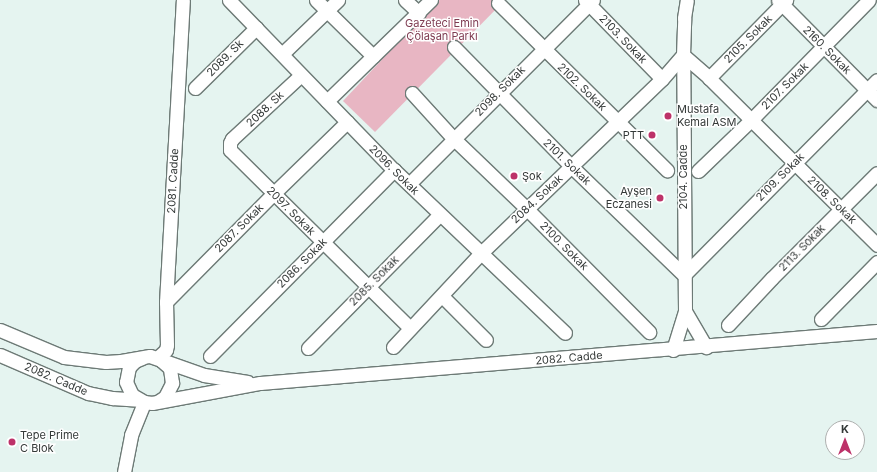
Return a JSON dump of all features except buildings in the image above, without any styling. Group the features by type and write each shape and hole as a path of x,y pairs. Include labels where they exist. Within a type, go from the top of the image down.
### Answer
{"street":[{"name":"2081. Cadde","path":"157,358 166,350 167,345 166,302 183,0"},
{"name":"2096. Sokak","path":"229,0 394,170 565,334"},
{"path":"316,0 373,56"},
{"path":"282,54 338,0"},
{"path":"405,0 419,13"},
{"path":"327,101 431,0"},
{"name":"2104. Cadde","path":"678,0 684,18"},
{"name":"2104. Cadde","path":"673,350 685,311 683,55 684,18 687,0"},
{"path":"870,0 877,7"},
{"name":"2107. Sokak","path":"698,171 870,0"},
{"name":"2098. Sokak","path":"409,184 589,1"},
{"name":"2103. Sokak","path":"589,1 662,79"},
{"name":"2160. Sokak","path":"782,1 824,47 877,100"},
{"name":"2105. Sokak","path":"709,78 782,1"},
{"name":"2102. Sokak","path":"498,3 667,170"},
{"name":"2089. Sk","path":"195,88 256,28"},
{"name":"2101. Sokak","path":"454,47 498,94 684,275"},
{"name":"2084. Sokak","path":"393,347 481,253 526,208 572,167 662,79 683,55"},
{"name":"2108. Sokak","path":"683,55 709,78 877,245"},
{"name":"2088. Sk","path":"230,143 302,75"},
{"name":"2109. Sokak","path":"684,275 877,80"},
{"name":"2100. Sokak","path":"412,93 453,138 526,208 649,332"},
{"name":"2087. Sokak","path":"166,302 347,122"},
{"name":"2097. Sokak","path":"230,143 231,152 410,328"},
{"name":"2086. Sokak","path":"210,356 394,170"},
{"name":"2113. Sokak","path":"728,325 772,278 877,173"},
{"name":"2085. Sokak","path":"308,348 440,215"},
{"path":"821,319 877,262"},
{"path":"442,296 486,340"},
{"name":"2104. Cadde","path":"685,311 706,347"},
{"name":"2082. Cadde","path":"0,330 64,357 106,362 157,358 204,375 260,383"},
{"name":"2082. Cadde","path":"0,355 88,393 112,398 159,401 260,383 673,350 877,331"},
{"path":"124,472 131,435 141,401 128,389 126,374 135,361 142,358"},
{"path":"157,358 164,362 172,376 170,391 159,401"}],"green space":[{"name":"Gazeteci Emin Çölaşan Parkı","path":"438,0 505,0 375,132 343,101"}],"place":[{"name":"Mustafa Kemal ASM","path":"668,116"},
{"name":"PTT","path":"652,135"},
{"name":"Şok","path":"514,176"},
{"name":"Ayşen Eczanesi","path":"660,198"},
{"name":"Tepe Prime C Blok","path":"12,442"}]}
